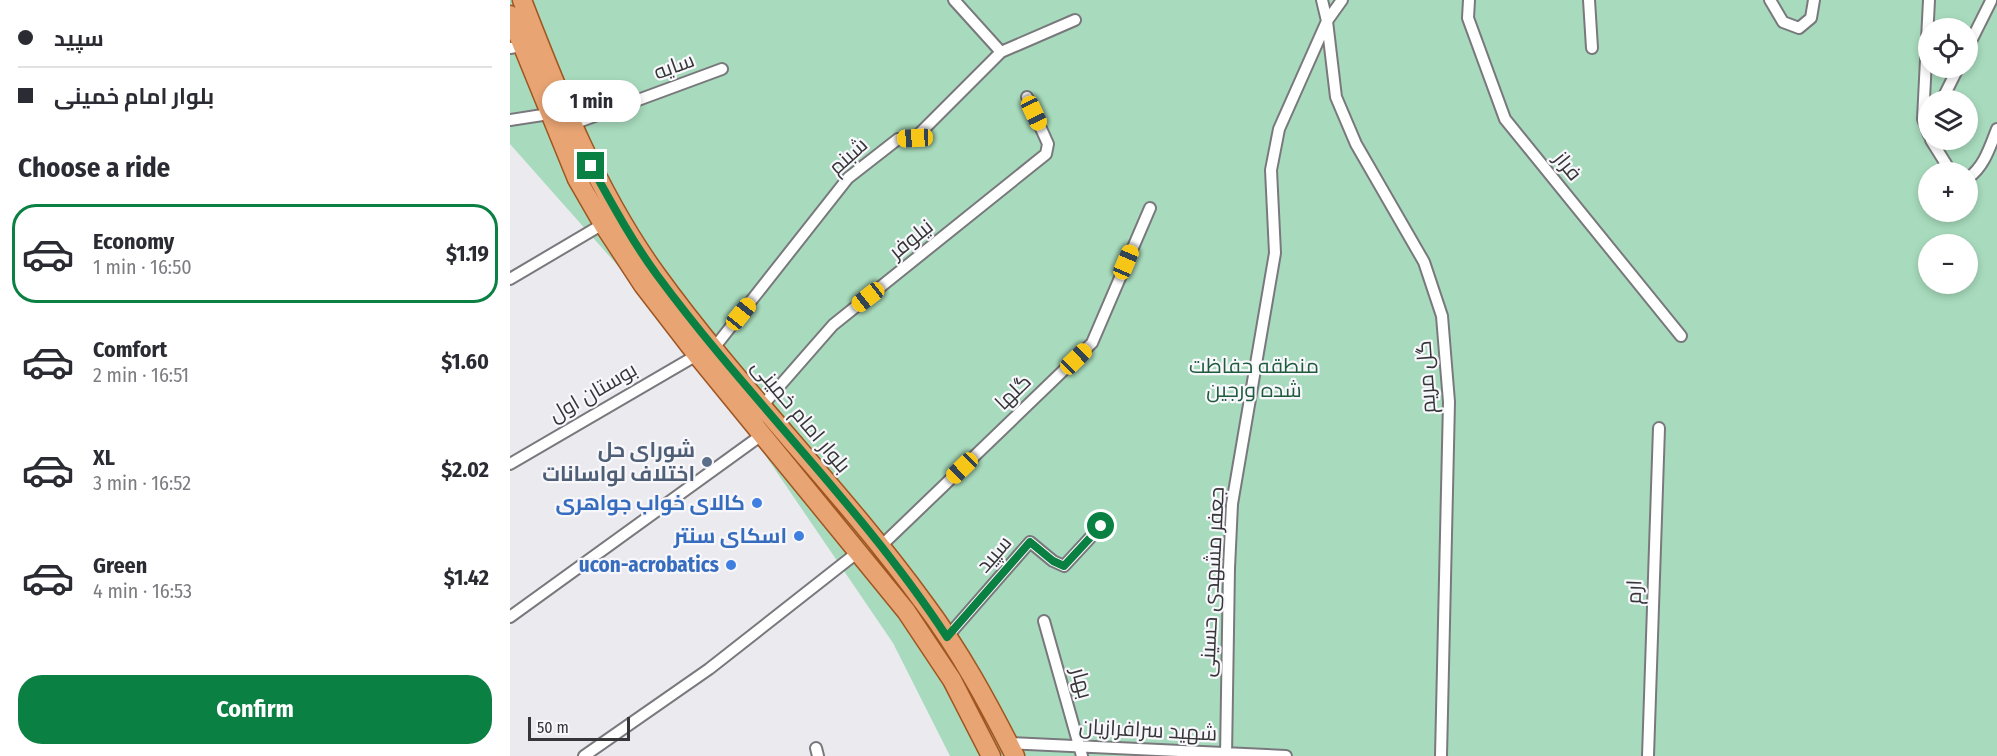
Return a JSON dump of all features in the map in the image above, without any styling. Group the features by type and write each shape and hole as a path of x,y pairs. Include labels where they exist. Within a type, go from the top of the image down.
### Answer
{"main road":[{"name":"بلوار امام خمینی","path":"522,0 591,166 620,218 705,351 763,434 906,611 945,670 991,756"},
{"name":"بلوار امام خمینی","path":"510,15 516,47 549,114 577,179 643,285 705,351 763,405 881,546 926,604 970,672 1012,750"}],"street":[{"path":"954,0 1001,52"},
{"name":"گل مریم","path":"1322,0 1327,21 1336,96 1356,144 1424,262 1442,316 1449,402 1441,756"},
{"name":"جعفر مشهدی حسینی","path":"1226,755 1228,568 1232,504 1275,253 1271,170 1279,129 1327,21 1342,0"},
{"name":"فراز","path":"1469,0 1468,18 1505,119 1681,336"},
{"path":"1589,0 1592,48"},
{"path":"1770,0 1783,22 1799,28 1810,18 1814,0"},
{"path":"1927,90 1929,0"},
{"path":"1978,27 1991,1"},
{"name":"شبنم","path":"705,351 848,178 898,139 915,138 1001,52 1075,20"},
{"name":"سایه","path":"573,124 722,69"},
{"name":"نیلوفر","path":"763,405 833,325 1046,154 1048,144 1027,97"},
{"path":"510,120 549,114"},
{"path":"1978,169 1988,153 1997,129"},
{"name":"گلها","path":"881,546 1092,343 1150,208"},
{"path":"510,279 603,224"},
{"name":"بوستان اول","path":"510,464 705,351"},
{"name":"ارم","path":"1648,756 1659,428"},
{"path":"510,616 763,434"},
{"name":"سپید","path":"947,637 1030,542 1053,561 1064,566 1101,526"},
{"path":"584,756 709,669 858,552"},
{"name":"بهار","path":"1044,621 1081,751"},
{"name":"شهید سرافرازیان","path":"1012,750 1286,756"}],"green space":[{"name":"منطقه حفاظت شده ورجین","path":"510,0 1997,0 1997,756 950,756 893,643 697,355 510,144"}],"place":[{"name":"شورای حل اختلاف لواسانات","path":"707,462"},
{"name":"کالای خواب جواهری","path":"757,503"},
{"name":"اسکای سنتر","path":"799,536"},
{"name":"ucon-acrobatics","path":"731,565"}],"route":[{"path":"591,166 620,218 656,274 714,348 881,546 926,604 947,637 1030,542 1053,561 1064,566 1101,526"}]}
